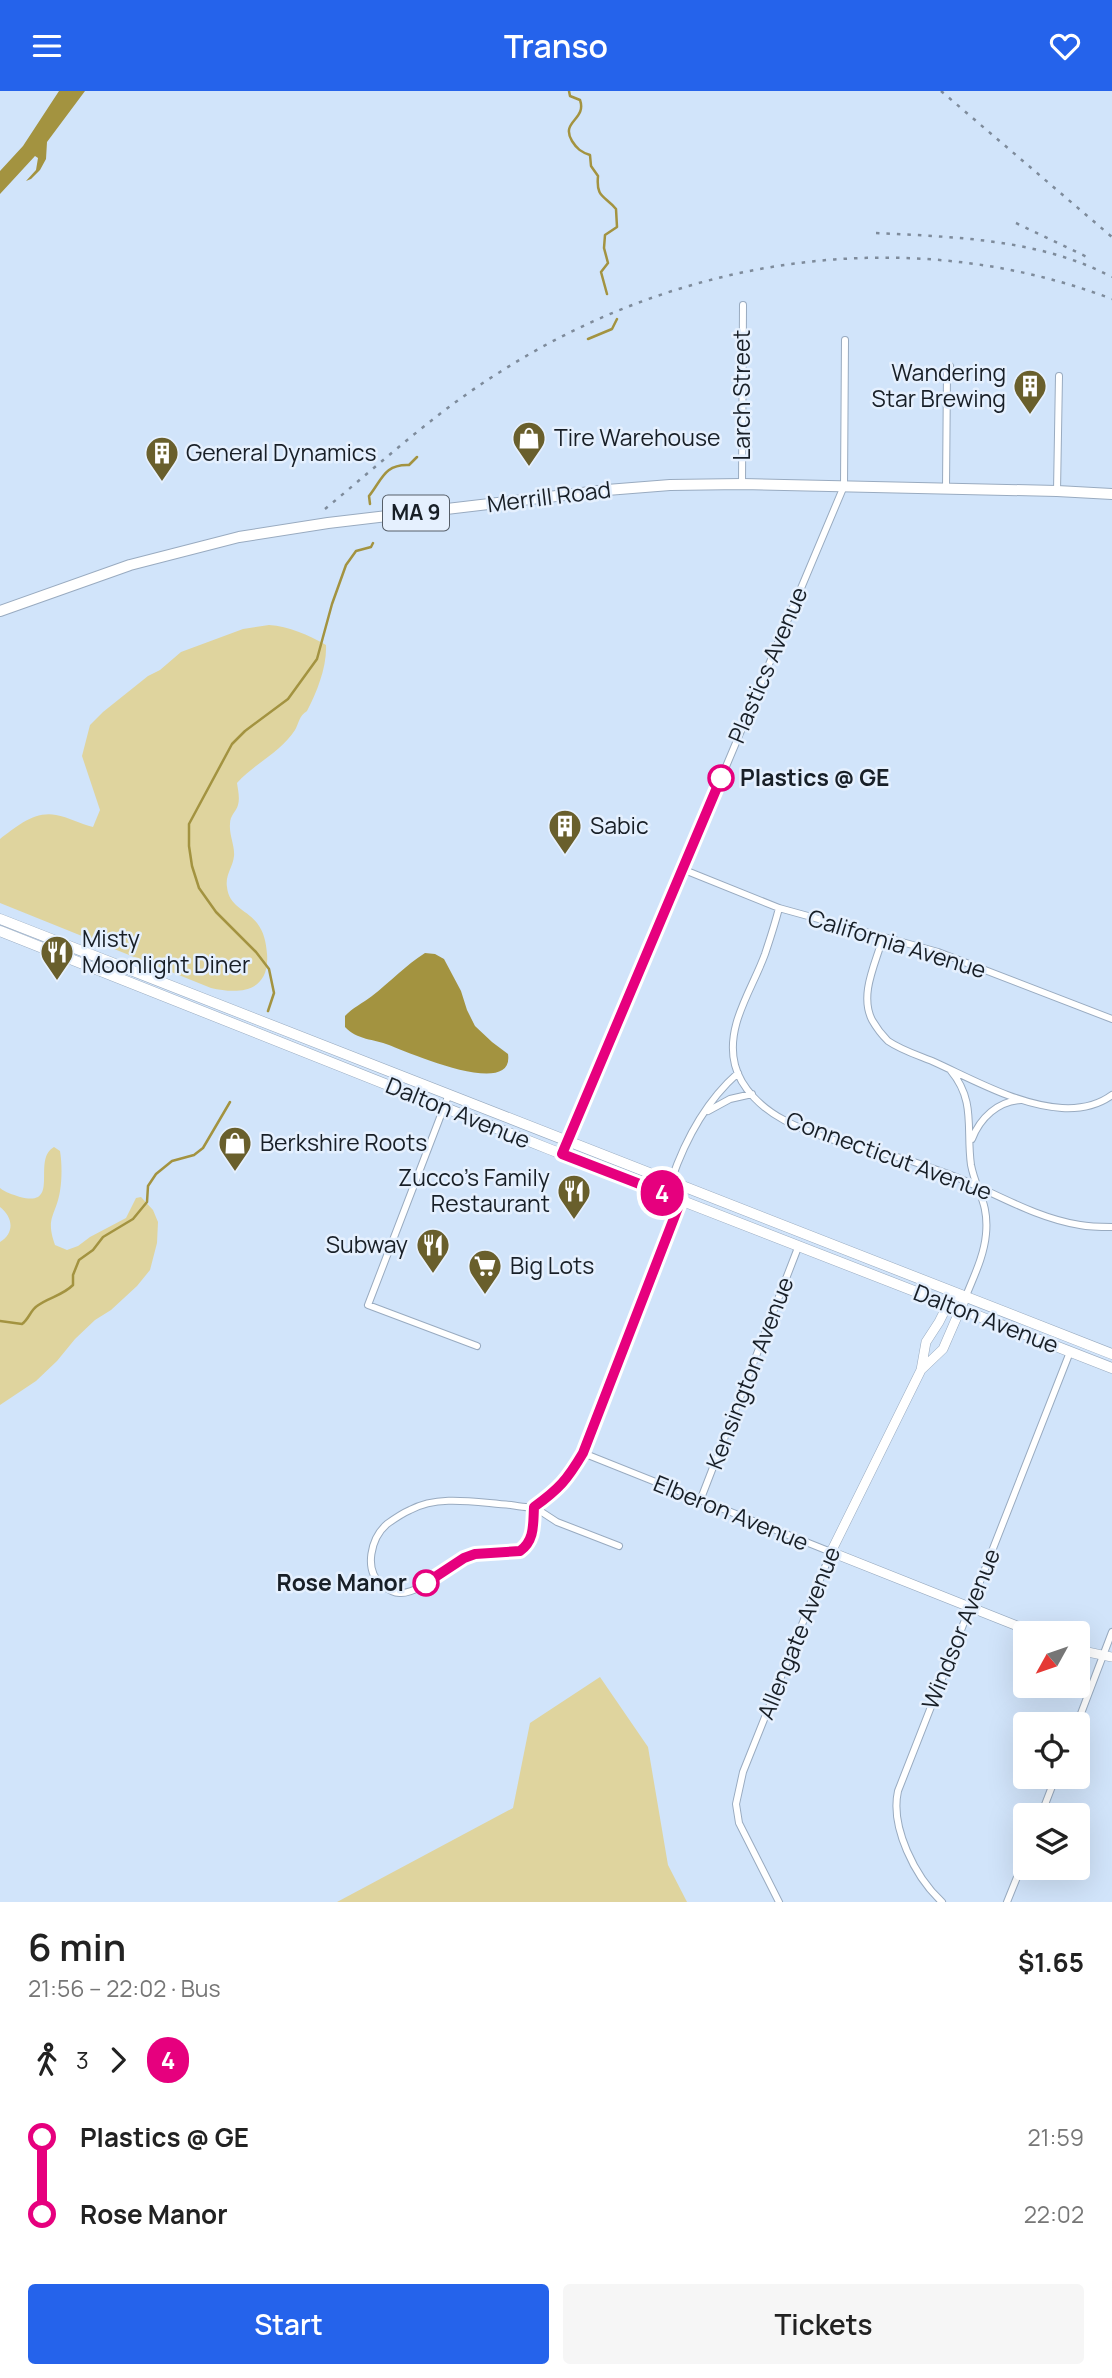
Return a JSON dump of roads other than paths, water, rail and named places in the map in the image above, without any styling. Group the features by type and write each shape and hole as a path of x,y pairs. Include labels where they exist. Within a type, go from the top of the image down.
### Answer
{"highway":[{"name":"Merrill Road","path":"0,611 130,565 185,549 261,533 627,487 742,484 1112,494"}],"main road":[{"name":"Dalton Avenue","path":"0,919 1112,1354"},
{"name":"Dalton Avenue","path":"0,931 1112,1368"}],"street":[{"name":"Larch Street","path":"742,484 743,305"},
{"path":"844,486 845,340"},
{"path":"946,488 947,371 950,366"},
{"path":"1057,491 1059,376"},
{"name":"Plastics Avenue","path":"562,1154 844,486"},
{"name":"California Avenue","path":"682,869 779,908 938,951 1112,1019"},
{"path":"671,1181 680,1155 700,1116 738,1073 733,1053 734,1028 764,955 779,908"},
{"path":"883,937 868,987 867,1007 872,1019 888,1040 904,1050 1026,1100 1060,1108 1080,1108 1094,1105 1112,1095"},
{"path":"948,1304 956,1297 966,1296 981,1257 986,1232 985,1205 972,1168 968,1102 963,1087 950,1069"},
{"name":"Connecticut Avenue","path":"738,1073 752,1094 770,1111 812,1132 910,1161 980,1188 1038,1215 1081,1226 1112,1227"},
{"path":"449,1094 368,1305 477,1346"},
{"path":"700,1116 717,1104 752,1094"},
{"path":"970,1144 975,1130 990,1112 1004,1103 1026,1100"},
{"path":"619,1546 557,1522 534,1507 438,1501 410,1510 386,1525 371,1549 371,1565 376,1581 389,1590 402,1594 426,1583 464,1558 475,1554 520,1551 526,1546 532,1534 534,1507 557,1490 583,1453 681,1200"},
{"name":"Kensington Avenue","path":"700,1501 799,1245"},
{"name":"Allengate Avenue","path":"779,1902 739,1823 737,1794 743,1772 831,1552 922,1370 943,1349 966,1296"},
{"name":"Allengate Avenue","path":"922,1370 926,1342 948,1304"},
{"name":"Windsor Avenue","path":"942,1902 926,1883 901,1837 895,1803 902,1779 1070,1352"},
{"name":"Elberon Avenue","path":"583,1453 1013,1624"},
{"path":"1081,1712 1107,1656 1112,1632"},
{"path":"1007,1902 1016,1880"}],"waterway":[{"path":"569,91 570,96 580,100 581,107 569,134 578,148 590,155 591,166 598,176 598,188 616,209 617,227 605,235 604,248 608,263 601,272 607,294"},
{"path":"588,339 612,329 617,319"},
{"path":"370,504 369,496 384,474 394,467 409,465 417,457"},
{"path":"268,1011 274,993 269,969 216,912 199,888 192,866 189,824 232,744 288,699 317,659 346,565 356,551 371,547 373,543"},
{"path":"0,1321 22,1324 37,1306 73,1285 73,1275 79,1260 93,1250 103,1237 133,1219 147,1202 148,1186 156,1174 172,1161 194,1155 203,1148 230,1102"}],"railway":[{"path":"941,91 1112,237"},
{"path":"1016,223 1087,257"},
{"path":"876,233 936,236 1027,247 1084,264 1112,277"},
{"path":"325,509 432,420 500,372 570,332 643,301 720,278 798,263 877,258 956,262 1035,275 1112,299"}],"place":[{"name":"Wandering Star Brewing","path":"1030,416"},
{"name":"Tire Warehouse","path":"529,468"},
{"name":"General Dynamics","path":"162,483"},
{"name":"Plastics @ GE","path":"721,778"},
{"name":"Sabic","path":"565,856"},
{"name":"Misty Moonlight Diner","path":"57,982"},
{"name":"Berkshire Roots","path":"235,1173"},
{"name":"Zucco's Family Restaurant","path":"574,1221"},
{"name":"Subway","path":"433,1275"},
{"name":"Big Lots","path":"485,1296"},
{"name":"Rose Manor","path":"426,1583"}]}
